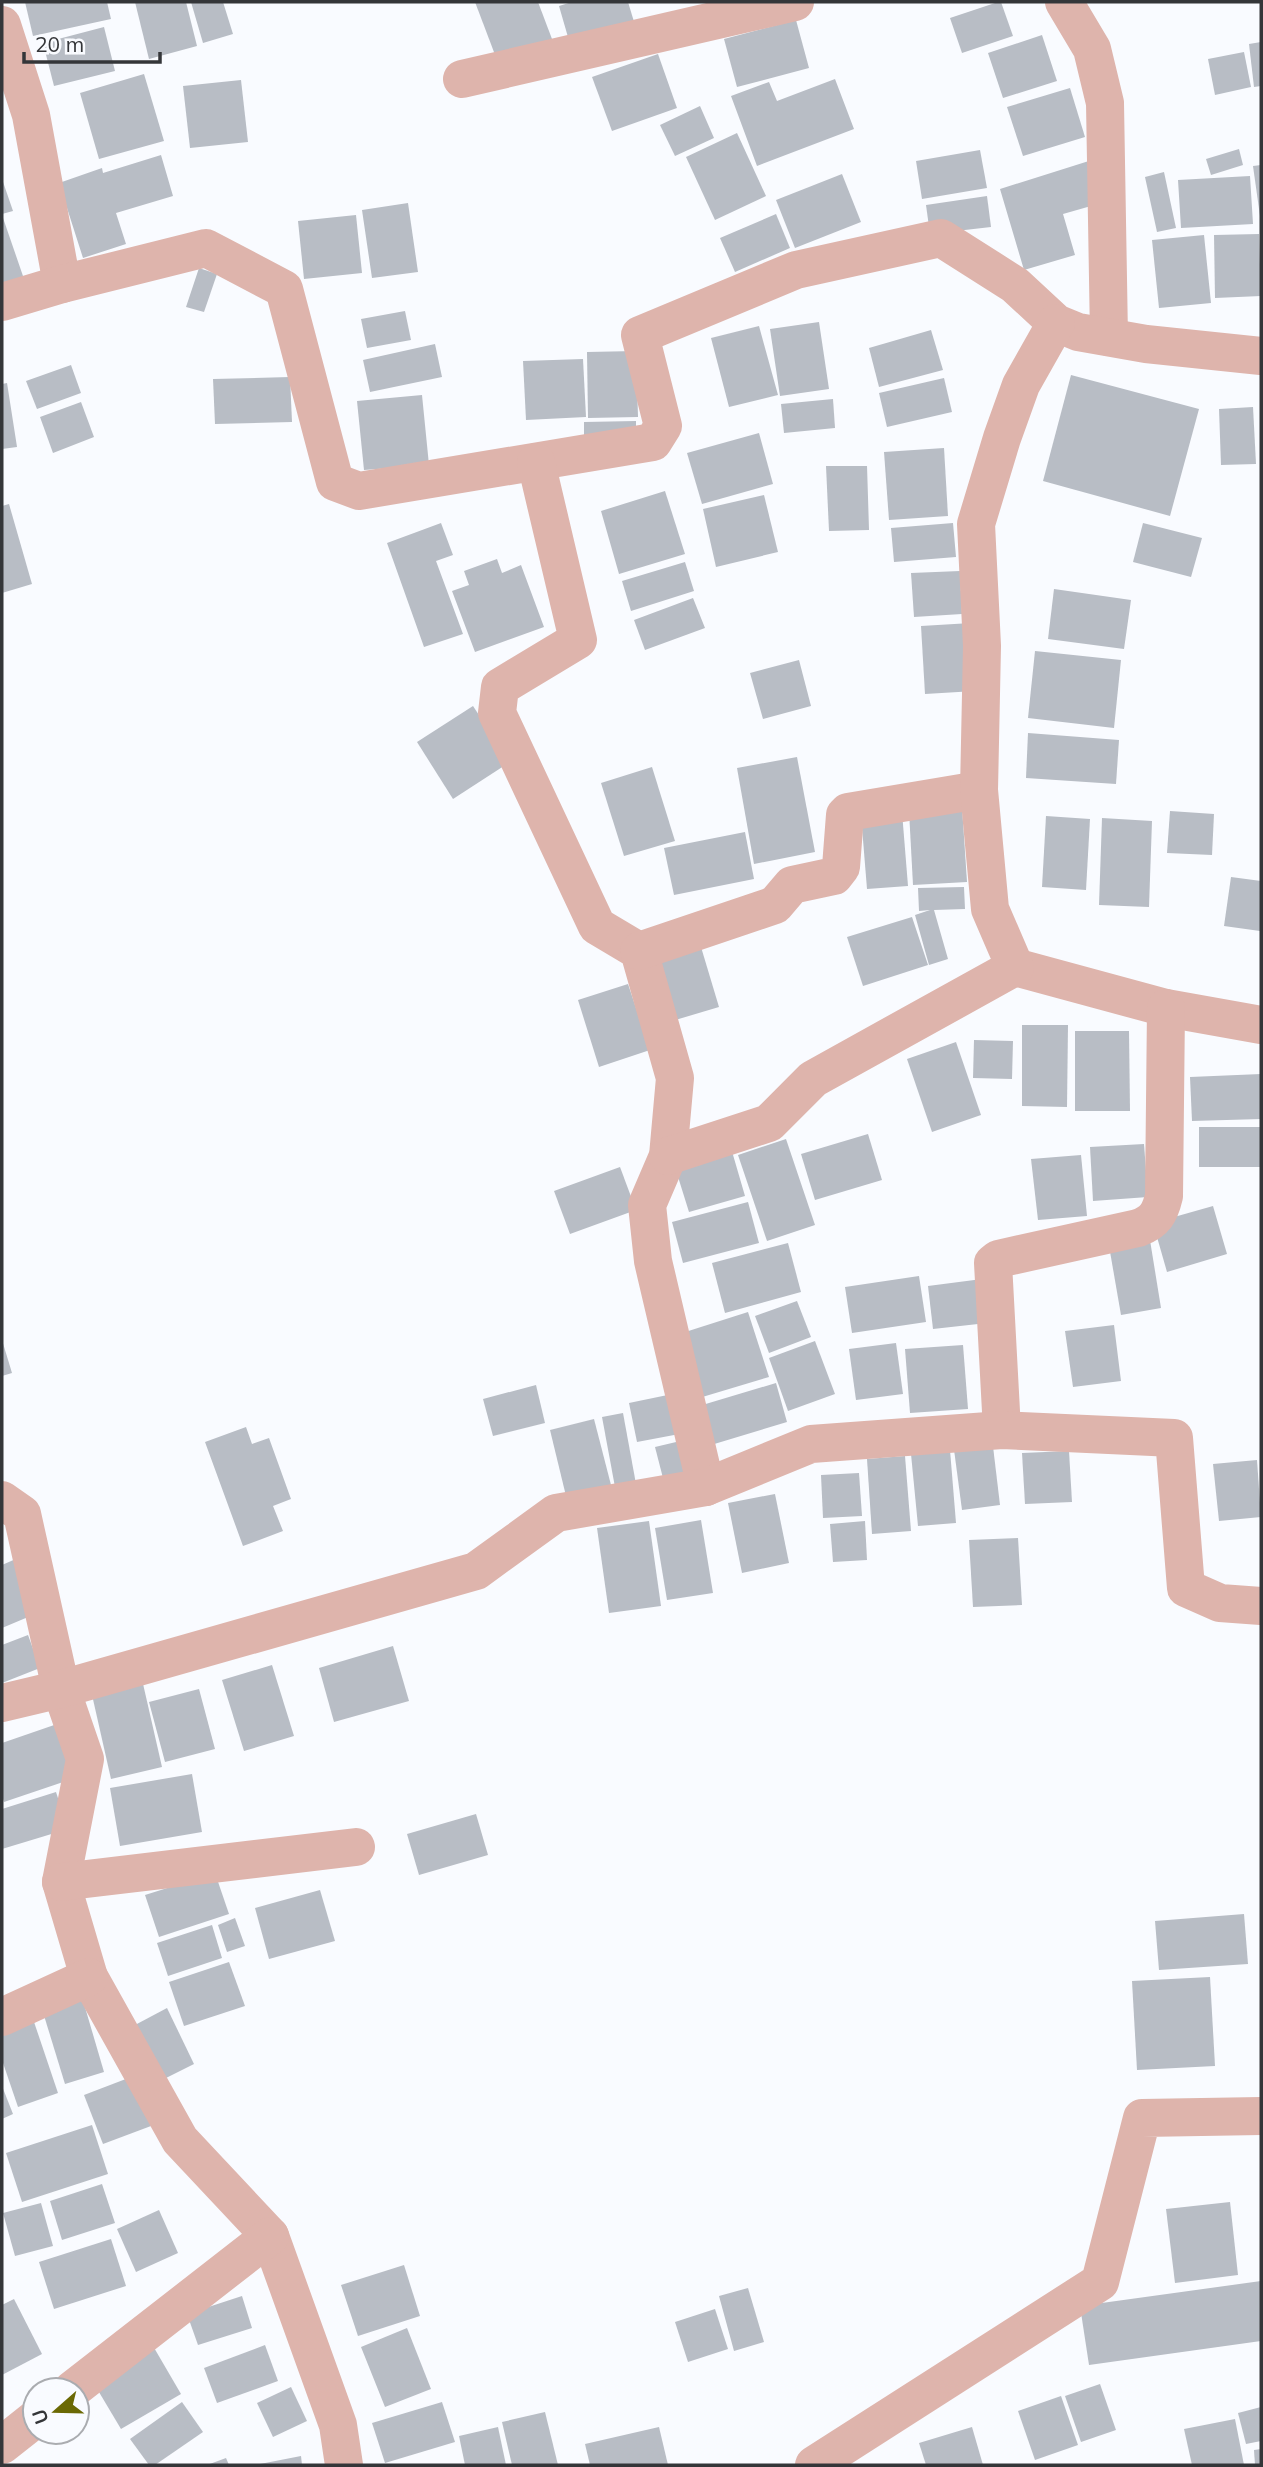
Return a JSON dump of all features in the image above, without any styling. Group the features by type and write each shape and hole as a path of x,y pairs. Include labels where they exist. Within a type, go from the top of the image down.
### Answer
{"street":[{"path":"462,79 796,2"},
{"path":"1063,2 1092,50 1105,103 1109,337"},
{"path":"2,25 32,115 62,284"},
{"path":"2,302 206,248 284,289 335,482 359,491 653,442 663,426 640,335 796,270 941,239 1015,285 1056,323 1078,332 1146,344 1261,356"},
{"path":"1016,967 990,909 979,790 982,646 976,524 1021,385 1056,323"},
{"path":"536,462 578,640 500,687 496,713 597,926 639,951 675,1078 668,1156 647,1205 653,1261 706,1486"},
{"path":"639,951 775,905 792,885 834,876 841,867 845,815 848,812 979,790"},
{"path":"668,1156 769,1123 813,1079 1016,967 1166,1008 1261,1025"},
{"path":"1002,1430 993,1263 998,1259 1138,1228 1148,1224 1160,1212 1164,1196 1166,1008"},
{"path":"2,1703 61,1689 476,1571 556,1513 706,1486 811,1444 1002,1430 1174,1438 1186,1588 1220,1603 1261,1606"},
{"path":"2,1500 22,1514 61,1689 85,1759 61,1882 89,1977 180,2140 270,2236 338,2425 344,2465"},
{"path":"61,1882 356,1847"},
{"path":"2,2017 89,1977"},
{"path":"814,2465 1100,2282 1142,2118 1261,2116"},
{"path":"90,2376 270,2236"},
{"path":"2,2445 21,2430"}],"building":[{"path":"25,2 107,2 111,19 33,36"},
{"path":"135,2 186,2 197,46 149,59"},
{"path":"191,2 223,2 233,34 203,43"},
{"path":"475,2 538,2 552,39 497,60"},
{"path":"572,2 628,2 635,25 570,44 559,6"},
{"path":"1001,2 1013,36 962,53 950,18"},
{"path":"796,20 809,68 737,87 724,39"},
{"path":"104,27 115,71 54,86 43,43"},
{"path":"1042,35 1057,81 1003,98 988,53"},
{"path":"1261,42 1261,86 1254,87 1249,44"},
{"path":"1244,52 1251,87 1215,95 1208,59"},
{"path":"658,54 677,108 612,131 592,77"},
{"path":"144,74 164,141 99,159 80,93"},
{"path":"835,79 854,129 757,166 731,96 769,82 777,101"},
{"path":"241,80 248,142 190,148 183,86"},
{"path":"1070,88 1085,137 1023,156 1007,107"},
{"path":"700,106 714,138 675,156 660,125"},
{"path":"737,133 766,196 715,220 686,157"},
{"path":"1239,149 1243,165 1211,175 1206,159"},
{"path":"980,150 987,188 922,199 916,161"},
{"path":"161,155 173,196 116,213 126,244 83,258 59,183 102,168 103,173"},
{"path":"1092,160 1105,202 1063,214 1075,255 1024,270 1000,189"},
{"path":"1261,165 1261,216 1260,216 1253,166"},
{"path":"1164,172 1176,228 1157,232 1145,177"},
{"path":"842,174 861,222 795,248 776,200"},
{"path":"1250,176 1253,224 1181,228 1178,180"},
{"path":"2,179 13,211 2,214"},
{"path":"987,196 991,227 930,234 926,205"},
{"path":"408,203 418,272 372,278 362,210"},
{"path":"776,214 790,248 735,272 720,238"},
{"path":"2,215 24,279 2,287"},
{"path":"356,215 362,273 304,279 298,221"},
{"path":"1259,234 1261,296 1215,298 1214,235"},
{"path":"1204,235 1211,303 1159,308 1152,240"},
{"path":"199,268 217,274 204,312 186,307"},
{"path":"405,311 411,340 367,348 361,319"},
{"path":"819,322 829,389 780,396 770,329"},
{"path":"759,326 778,395 729,407 711,338"},
{"path":"931,330 943,370 879,387 869,348"},
{"path":"435,344 442,377 370,392 363,360"},
{"path":"636,351 638,417 588,418 587,352"},
{"path":"583,359 586,417 526,420 523,361"},
{"path":"71,365 81,393 37,409 26,381"},
{"path":"1071,375 1199,409 1170,516 1043,481"},
{"path":"290,377 292,422 215,424 213,379"},
{"path":"944,378 952,412 887,427 879,393"},
{"path":"7,383 17,447 2,449 2,384"},
{"path":"422,395 429,465 364,470 357,401"},
{"path":"833,399 835,428 784,433 781,404"},
{"path":"81,402 94,437 53,453 40,417"},
{"path":"1253,407 1256,464 1221,465 1219,409"},
{"path":"636,421 636,440 584,439 584,422"},
{"path":"759,433 773,484 702,504 687,453"},
{"path":"944,448 948,516 889,520 884,452"},
{"path":"826,466 867,466 869,530 829,531"},
{"path":"665,491 685,554 619,574 601,511"},
{"path":"764,495 778,552 716,567 703,509"},
{"path":"9,504 32,584 2,593 2,506"},
{"path":"441,523 453,555 436,561 463,634 424,647 387,543"},
{"path":"953,523 956,557 894,562 891,528"},
{"path":"1143,523 1202,538 1191,577 1133,562"},
{"path":"497,559 502,573 521,565 544,627 475,652 452,591 469,585 464,571"},
{"path":"685,562 694,591 631,611 622,581"},
{"path":"960,571 962,614 914,617 911,573"},
{"path":"1054,589 1131,600 1124,649 1048,639"},
{"path":"693,598 705,628 645,650 634,620"},
{"path":"971,623 975,691 925,694 921,626"},
{"path":"1035,651 1121,660 1114,728 1028,718"},
{"path":"799,660 811,706 763,719 750,673"},
{"path":"473,706 510,762 453,799 417,742"},
{"path":"1028,733 1119,740 1116,784 1026,778"},
{"path":"797,757 815,852 754,864 737,768"},
{"path":"652,767 675,841 624,856 601,783"},
{"path":"962,807 967,882 913,885 909,811"},
{"path":"1170,811 1214,814 1212,855 1167,853"},
{"path":"902,812 908,886 867,889 861,815"},
{"path":"1046,816 1090,819 1086,890 1042,887"},
{"path":"1102,818 1152,821 1149,907 1099,905"},
{"path":"745,832 754,879 674,895 664,848"},
{"path":"1231,877 1261,881 1260,931 1224,926"},
{"path":"964,887 965,909 934,910 948,959 929,965 915,915 930,910 919,911 918,888"},
{"path":"912,917 928,965 863,986 847,937"},
{"path":"701,947 719,1007 672,1021 655,961"},
{"path":"628,984 650,1050 599,1067 578,1000"},
{"path":"1022,1025 1068,1025 1067,1107 1022,1106"},
{"path":"1075,1031 1129,1031 1130,1111 1075,1111"},
{"path":"974,1040 1013,1041 1012,1079 973,1078"},
{"path":"956,1042 981,1115 932,1132 907,1059"},
{"path":"1261,1074 1261,1119 1192,1121 1190,1077"},
{"path":"1199,1127 1261,1127 1261,1167 1199,1167"},
{"path":"868,1134 882,1180 815,1200 801,1154"},
{"path":"786,1139 815,1225 767,1241 738,1155"},
{"path":"1144,1144 1148,1197 1093,1201 1090,1147"},
{"path":"731,1148 745,1196 689,1212 674,1164"},
{"path":"1081,1155 1087,1216 1038,1220 1031,1159"},
{"path":"620,1167 636,1210 570,1234 554,1191"},
{"path":"748,1202 759,1243 683,1263 672,1222"},
{"path":"1213,1206 1227,1254 1167,1272 1153,1223"},
{"path":"1149,1234 1161,1308 1121,1315 1108,1240"},
{"path":"788,1243 801,1292 725,1313 712,1263"},
{"path":"919,1276 926,1322 852,1333 845,1287"},
{"path":"982,1279 987,1323 933,1329 928,1286"},
{"path":"797,1301 811,1337 769,1353 755,1316"},
{"path":"748,1312 769,1377 699,1398 679,1334"},
{"path":"1114,1325 1121,1381 1073,1387 1065,1331"},
{"path":"2,1340 12,1373 2,1376"},
{"path":"815,1341 835,1394 788,1411 769,1358"},
{"path":"896,1343 903,1394 856,1400 849,1349"},
{"path":"963,1345 968,1409 910,1413 905,1349"},
{"path":"776,1383 787,1422 711,1445 699,1406"},
{"path":"536,1385 545,1423 493,1436 483,1399"},
{"path":"682,1392 690,1432 637,1442 629,1403"},
{"path":"623,1413 636,1484 615,1487 602,1417"},
{"path":"594,1419 611,1485 566,1496 550,1430"},
{"path":"246,1427 252,1444 269,1438 291,1499 273,1506 283,1531 243,1546 205,1442"},
{"path":"693,1438 701,1474 664,1482 655,1447"},
{"path":"992,1438 1000,1505 962,1510 953,1442"},
{"path":"950,1450 956,1523 918,1526 911,1454"},
{"path":"1069,1451 1072,1502 1025,1504 1022,1453"},
{"path":"905,1456 911,1531 872,1534 867,1459"},
{"path":"1257,1460 1261,1517 1219,1521 1213,1464"},
{"path":"859,1473 862,1516 823,1518 821,1475"},
{"path":"775,1494 789,1563 742,1573 728,1503"},
{"path":"701,1520 713,1593 667,1600 655,1528"},
{"path":"649,1521 661,1606 609,1613 597,1528"},
{"path":"865,1521 867,1560 833,1562 830,1524"},
{"path":"1018,1538 1022,1605 973,1607 969,1540"},
{"path":"18,1558 40,1612 2,1628 2,1565"},
{"path":"28,1635 40,1668 2,1683 2,1645"},
{"path":"393,1646 409,1701 334,1722 319,1668"},
{"path":"272,1665 294,1736 244,1751 222,1680"},
{"path":"141,1675 162,1767 111,1779 90,1686"},
{"path":"199,1689 215,1749 165,1762 149,1702"},
{"path":"60,1723 78,1777 4,1802 2,1743"},
{"path":"192,1774 202,1832 120,1846 110,1788"},
{"path":"56,1792 68,1829 2,1849 2,1809"},
{"path":"476,1814 488,1855 419,1875 407,1834"},
{"path":"215,1873 229,1914 159,1937 145,1895"},
{"path":"320,1890 335,1941 269,1959 255,1908"},
{"path":"1244,1914 1248,1964 1159,1970 1155,1921"},
{"path":"235,1918 245,1946 227,1952 218,1925"},
{"path":"212,1925 222,1958 168,1976 157,1943"},
{"path":"229,1962 245,2006 184,2026 169,1982"},
{"path":"1210,1977 1215,2066 1137,2070 1132,1981"},
{"path":"82,1997 104,2072 65,2084 42,2009"},
{"path":"167,2008 194,2064 162,2080 135,2025"},
{"path":"31,2013 58,2093 18,2107 2,2060 2,2024"},
{"path":"131,2077 151,2126 103,2144 84,2095"},
{"path":"2,2086 13,2114 2,2119"},
{"path":"92,2125 108,2174 22,2202 6,2153"},
{"path":"102,2184 115,2223 62,2240 50,2201"},
{"path":"1230,2202 1238,2275 1175,2283 1166,2209"},
{"path":"41,2203 53,2246 15,2256 3,2213"},
{"path":"159,2210 178,2253 136,2272 117,2229"},
{"path":"111,2239 126,2286 54,2309 39,2262"},
{"path":"404,2265 420,2316 358,2336 341,2285"},
{"path":"1261,2281 1261,2341 1089,2365 1080,2306"},
{"path":"748,2288 764,2342 734,2351 719,2296"},
{"path":"242,2296 252,2328 198,2345 187,2314"},
{"path":"14,2299 42,2354 2,2375 2,2305"},
{"path":"715,2309 728,2349 688,2362 675,2322"},
{"path":"407,2328 431,2389 385,2407 361,2347"},
{"path":"265,2345 278,2381 217,2403 204,2368"},
{"path":"153,2346 181,2394 121,2429 93,2382"},
{"path":"1100,2384 1116,2430 1081,2442 1065,2396"},
{"path":"291,2387 307,2421 273,2437 257,2403"},
{"path":"1061,2396 1078,2445 1035,2460 1018,2411"},
{"path":"182,2402 203,2432 155,2465 149,2465 130,2439"},
{"path":"442,2402 455,2442 385,2463 372,2423"},
{"path":"1261,2407 1261,2441 1246,2444 1238,2413"},
{"path":"545,2412 558,2465 512,2465 502,2422"},
{"path":"1235,2419 1244,2465 1192,2465 1184,2429"},
{"path":"498,2427 506,2465 465,2465 459,2436"},
{"path":"659,2427 668,2465 590,2465 585,2444"},
{"path":"972,2427 983,2465 926,2465 919,2443"},
{"path":"1261,2449 1261,2465 1255,2465 1254,2450"},
{"path":"301,2456 302,2465 260,2464"},
{"path":"226,2458 229,2465 207,2465"}]}
